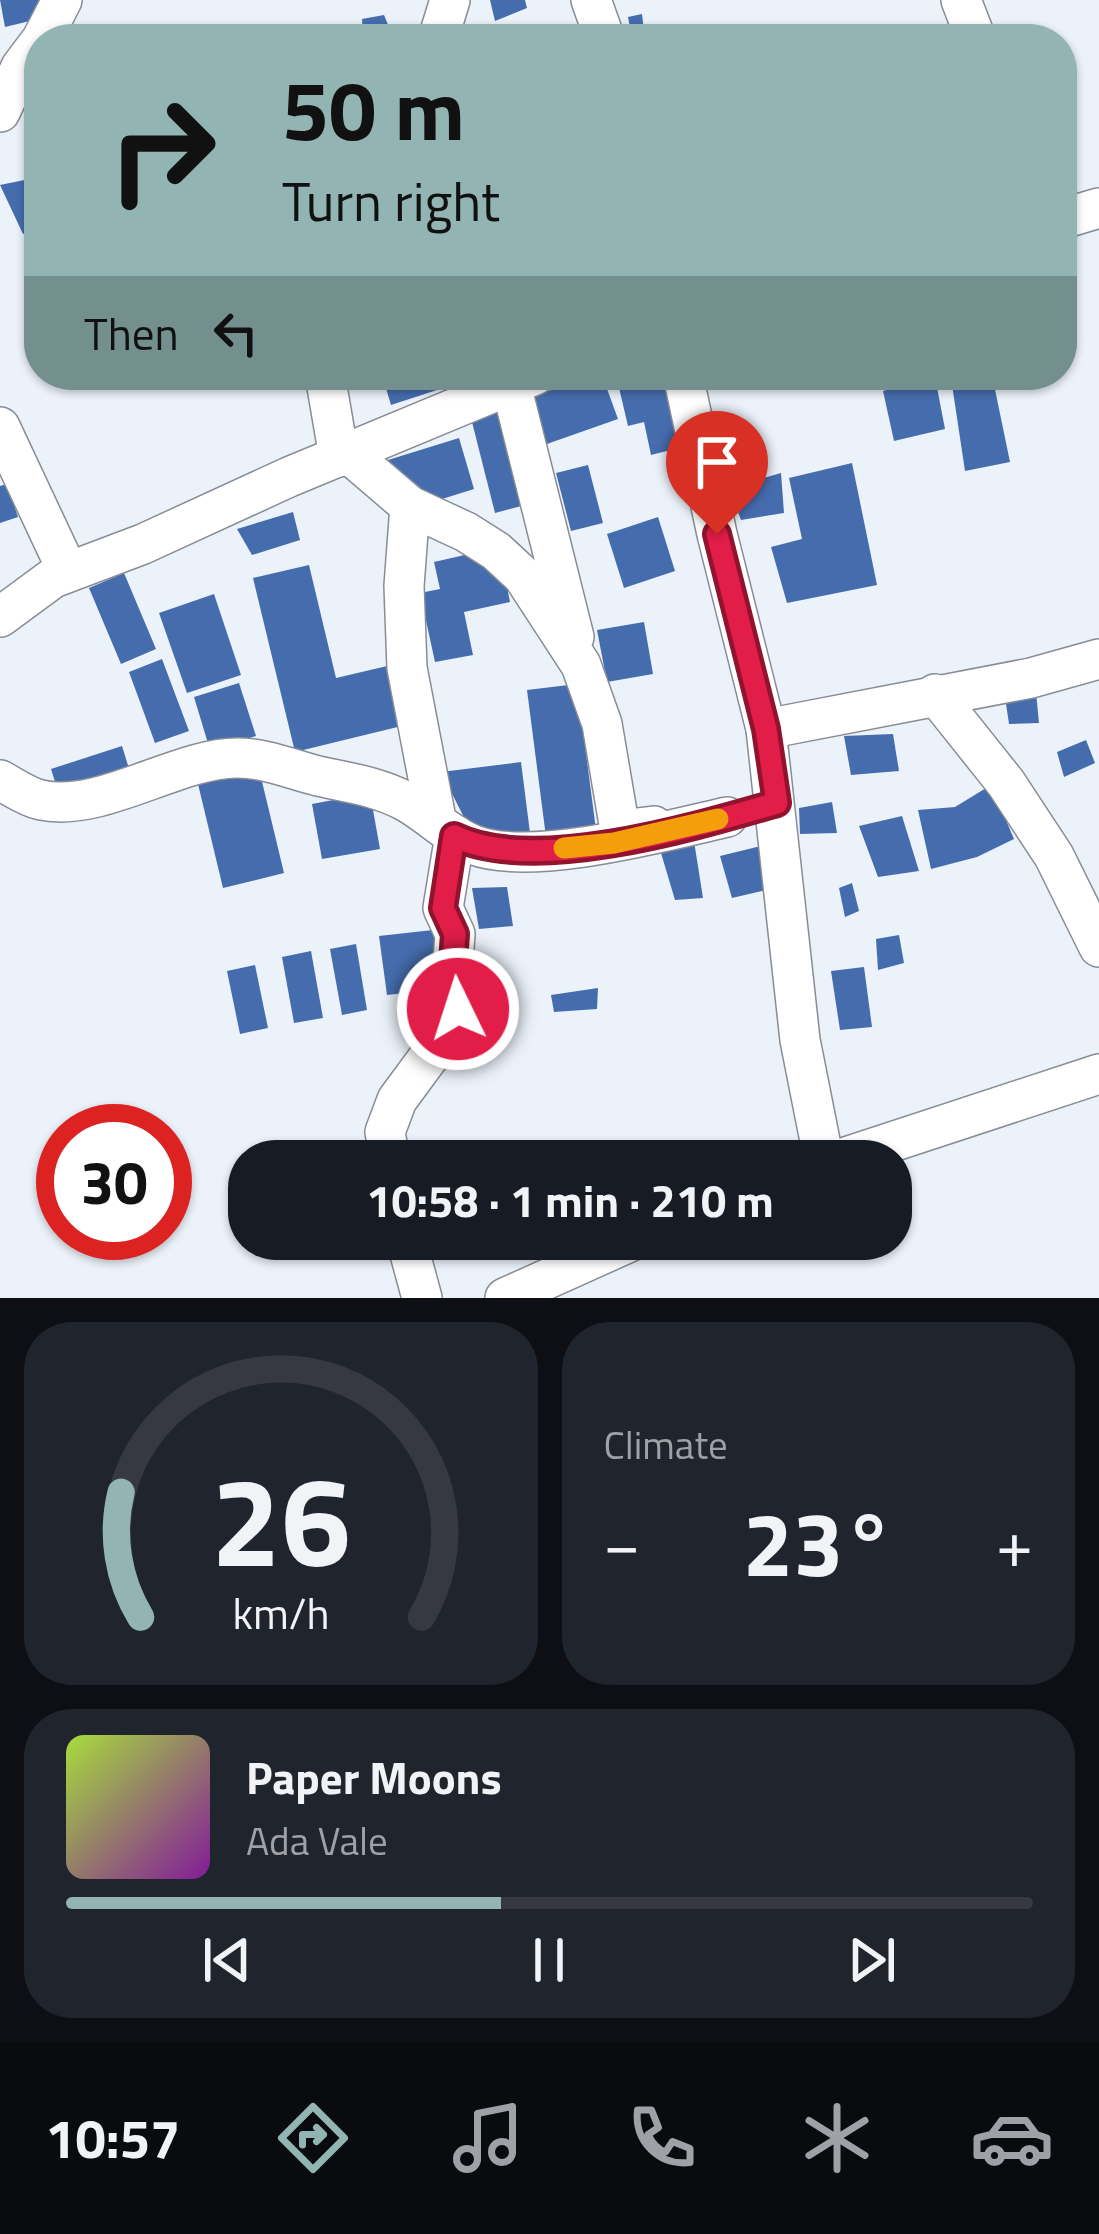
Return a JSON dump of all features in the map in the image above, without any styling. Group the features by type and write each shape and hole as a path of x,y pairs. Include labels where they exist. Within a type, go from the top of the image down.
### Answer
{"street":[{"path":"0,112 24,63"},
{"path":"328,390 343,455 410,506 496,551 523,576 581,665 602,724 620,830 728,817"},
{"path":"0,617 53,578 499,390"},
{"path":"525,390 614,843"},
{"path":"686,390 766,729 800,1040 820,1140"},
{"path":"0,428 68,572"},
{"path":"386,1140 398,1100 453,1024 458,1009 455,934 443,908 446,827 407,668 404,586 410,506"},
{"path":"766,729 1031,678 1099,659"},
{"path":"935,694 1006,783 1054,856 1099,947"},
{"path":"0,780 40,800 64,801 111,792 211,760 270,761 317,776 371,785 478,847 538,851 614,843 777,803"},
{"path":"898,1140 1099,1074"},
{"path":"412,1260 422,1298"},
{"path":"505,1298 589,1260"}],"building":[{"path":"0,0 51,0 55,15 5,27"},
{"path":"490,0 525,0 527,8 495,21"},
{"path":"642,14 643,24 629,24 628,17"},
{"path":"384,15 388,24 362,24 362,19"},
{"path":"24,180 24,234 23,234 0,185"},
{"path":"386,390 437,390 391,405"},
{"path":"551,390 607,390 618,419 544,445 528,398"},
{"path":"620,390 674,390 687,446 651,455 644,422 628,426"},
{"path":"938,390 945,429 894,441 883,391"},
{"path":"953,390 995,390 1010,462 965,471"},
{"path":"505,410 529,504 495,513 471,418"},
{"path":"459,438 474,489 423,505 388,460"},
{"path":"852,463 877,585 787,603 771,547 802,539 789,478"},
{"path":"588,465 603,523 571,531 556,473"},
{"path":"781,473 784,513 741,520 729,488"},
{"path":"7,484 18,517 0,523 0,486"},
{"path":"293,512 300,540 252,555 237,529"},
{"path":"658,517 675,571 624,588 607,534"},
{"path":"482,551 503,567 510,602 464,612 473,655 435,662 420,593 440,589 434,562"},
{"path":"309,565 336,678 400,663 414,723 295,752 253,578"},
{"path":"124,573 156,649 121,664 89,588"},
{"path":"214,594 241,675 187,693 159,613"},
{"path":"644,622 653,674 607,682 597,630"},
{"path":"162,659 189,731 155,743 129,672"},
{"path":"239,683 256,736 210,750 194,697"},
{"path":"577,684 596,830 546,837 527,690"},
{"path":"1036,692 1039,723 1009,724 1005,697"},
{"path":"893,734 899,771 851,775 844,736"},
{"path":"1086,740 1095,763 1064,777 1057,752"},
{"path":"122,746 131,775 60,798 51,769"},
{"path":"521,762 530,833 476,841 441,772"},
{"path":"259,769 284,873 223,888 198,784"},
{"path":"991,785 1014,839 977,857 931,869 918,810 955,807"},
{"path":"370,793 380,849 322,859 312,804"},
{"path":"832,802 837,833 800,834 799,808"},
{"path":"902,816 919,871 878,877 859,826"},
{"path":"694,841 703,898 675,900 661,853"},
{"path":"765,845 774,888 732,898 720,856"},
{"path":"852,883 859,911 845,917 839,888"},
{"path":"507,887 513,926 479,929 472,888"},
{"path":"433,930 440,989 387,995 379,936"},
{"path":"899,935 904,963 878,970 876,939"},
{"path":"356,944 367,1010 342,1015 330,949"},
{"path":"311,951 323,1018 294,1023 282,957"},
{"path":"255,965 268,1028 240,1034 227,971"},
{"path":"864,967 872,1027 840,1030 831,971"},
{"path":"598,988 597,1009 554,1012 551,995"}],"slow traffic":[{"path":"564,848 614,843 718,819"}],"route":[{"path":"458,1009 455,934 443,908 454,836 478,847 538,851 614,843 777,803 766,729 717,534"}]}
